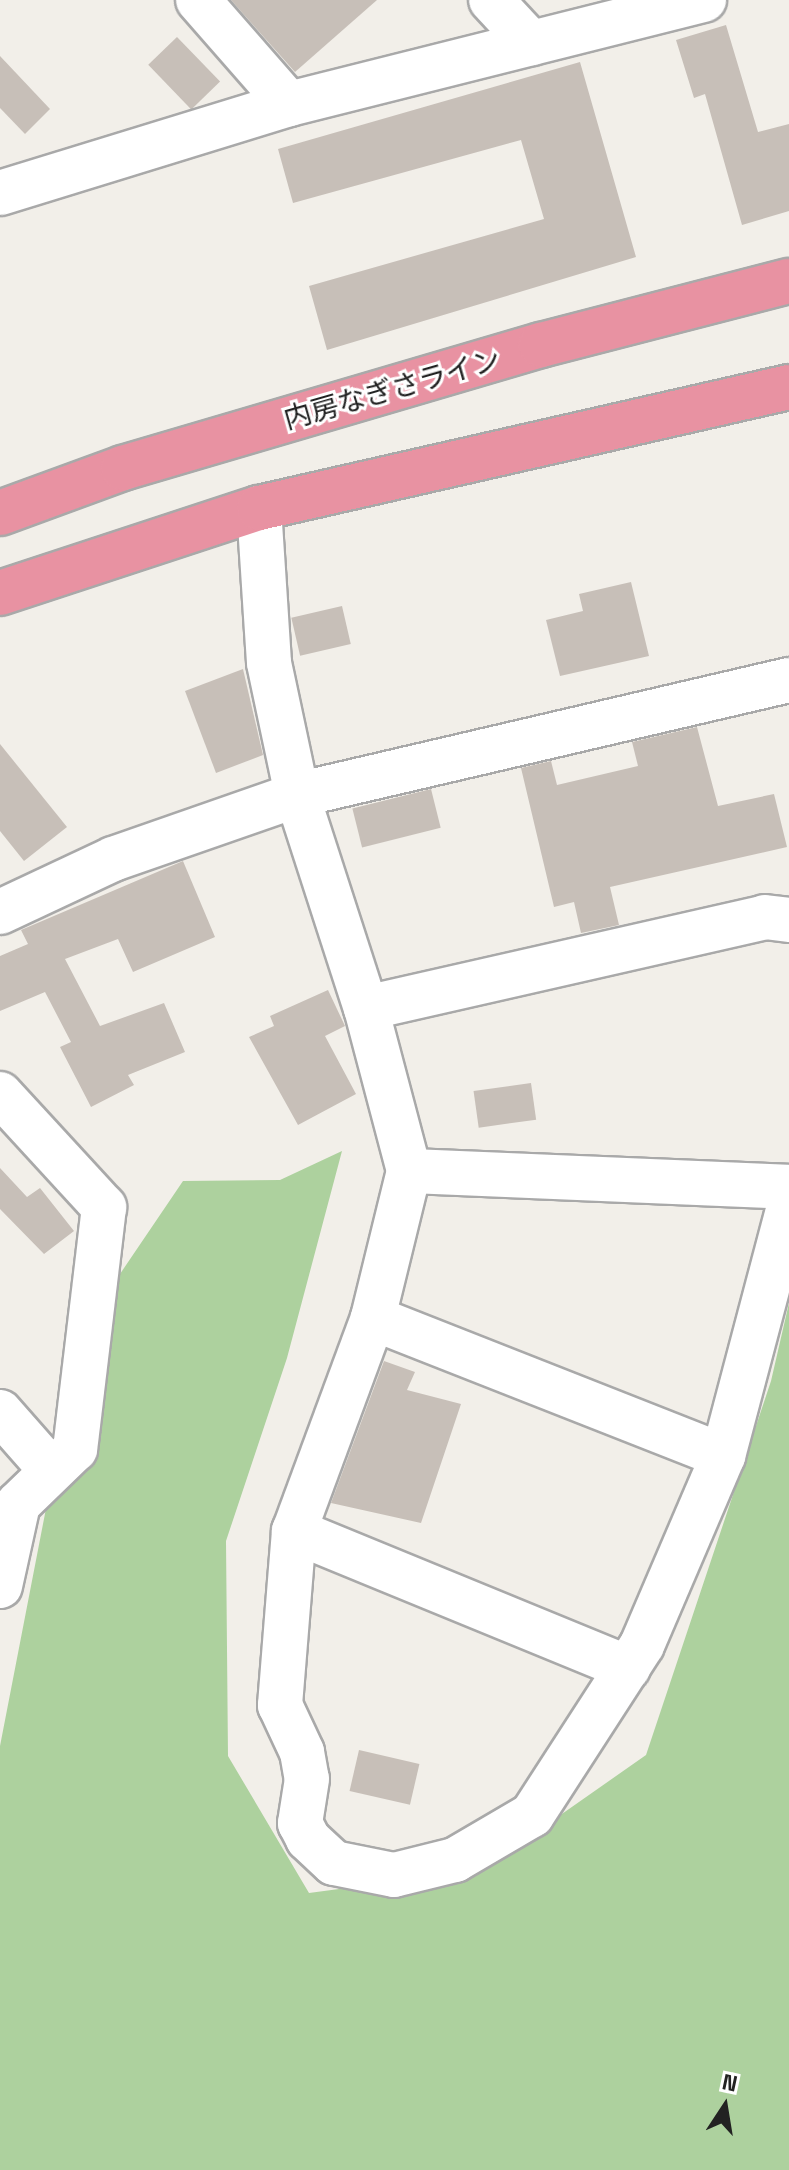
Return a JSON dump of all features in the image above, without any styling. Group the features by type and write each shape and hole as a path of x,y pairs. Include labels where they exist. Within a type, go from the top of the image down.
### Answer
{"highway":[{"name":"内房なぎさライン","path":"0,513 153,459 541,345 789,281"},
{"path":"0,593 259,508 789,387"}],"street":[{"path":"198,0 289,104"},
{"path":"491,0 531,43"},
{"path":"4,186 289,104 704,0"},
{"path":"259,508 269,663 297,795 366,1008 409,1171 373,1318 294,1531 280,1705 307,1779 300,1823 308,1839 334,1863 394,1875 455,1860 532,1815 628,1668 723,1456 789,1207"},
{"path":"0,912 113,859 297,795 789,680"},
{"path":"366,1008 765,917 789,920"},
{"path":"0,1094 104,1207 75,1449 18,1504 0,1586"},
{"path":"409,1171 789,1187"},
{"path":"373,1318 723,1456"},
{"path":"0,1412 51,1470"},
{"path":"294,1531 628,1668"}],"green space":[{"path":"342,1151 287,1358 226,1541 228,1756 309,1893 482,1870 646,1755 771,1381 789,1303 789,2170 0,2170 0,1746 80,1333 183,1181 280,1180"}],"building":[{"path":"231,0 377,0 295,72"},
{"path":"726,25 758,132 789,124 789,211 742,225 705,94 694,98 676,40"},
{"path":"177,37 220,82 191,109 148,65"},
{"path":"0,56 50,109 25,134 0,108"},
{"path":"580,62 636,257 327,350 309,286 544,219 521,140 293,203 278,149"},
{"path":"631,582 649,656 560,676 546,620 583,611 579,594"},
{"path":"342,606 351,644 300,656 291,618"},
{"path":"243,669 263,755 216,773 185,691"},
{"path":"697,727 718,806 774,794 787,847 610,887 619,925 581,933 574,902 554,907 521,768 551,761 557,785 638,766 632,742"},
{"path":"0,744 67,827 24,861 0,831"},
{"path":"431,789 441,828 362,847 352,809"},
{"path":"183,861 215,937 133,972 118,939 65,959 100,1026 164,1003 185,1052 128,1075 134,1085 91,1107 60,1047 71,1042 45,992 0,1011 0,956 28,944 21,930"},
{"path":"328,990 345,1026 325,1036 356,1094 298,1125 249,1037 274,1026 270,1016"},
{"path":"531,1083 536,1120 479,1128 474,1091"},
{"path":"0,1168 27,1197 40,1188 74,1231 44,1254 0,1209"},
{"path":"384,1361 415,1372 407,1390 461,1404 421,1523 331,1503"},
{"path":"359,1750 419,1764 410,1805 350,1791"}]}
